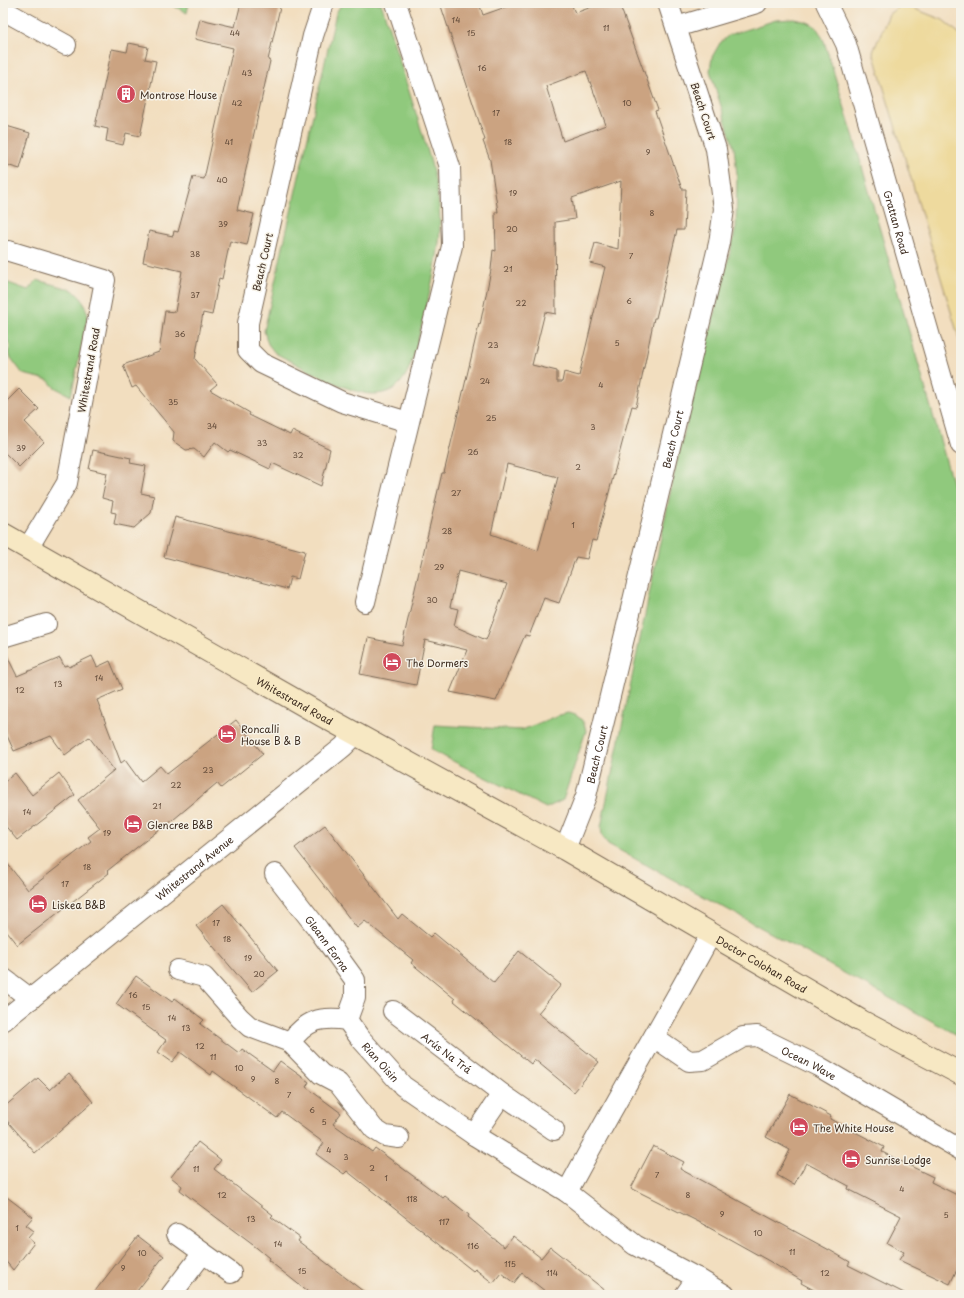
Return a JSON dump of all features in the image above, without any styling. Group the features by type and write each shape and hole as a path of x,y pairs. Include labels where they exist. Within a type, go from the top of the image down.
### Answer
{"main road":[{"name":"Whitestrand Road","path":"3,534 356,734 565,849"},
{"name":"Doctor Colohan Road","path":"565,849 861,1021 961,1074"}],"street":[{"name":"Beach Court","path":"324,3 313,36 248,323 248,350 261,364 342,402 408,422"},
{"path":"365,602 452,246 450,167 396,3"},
{"name":"Beach Court","path":"565,849 586,796 721,229 724,209 716,148 668,3"},
{"path":"676,27 757,3"},
{"name":"Grattan Road","path":"826,3 846,44 961,445"},
{"path":"3,10 66,45"},
{"name":"Whitestrand Road","path":"9,251 105,280 67,483 28,548"},
{"path":"3,637 46,624"},
{"name":"Whitestrand Avenue","path":"3,1021 337,752 356,734"},
{"name":"Gleann Eorna","path":"275,874 355,980 354,998 347,1020"},
{"path":"567,1192 601,1128 654,1038 711,934"},
{"path":"178,970 204,977 240,1018 250,1027 290,1042 320,1074 338,1083 374,1129 385,1136 399,1138"},
{"path":"3,978 31,998"},
{"name":"Arús Na Trá","path":"393,1011 502,1094 554,1130"},
{"path":"290,1042 298,1032 314,1020 334,1018 347,1020"},
{"name":"Rian Oisin","path":"347,1020 360,1038 403,1086 474,1135"},
{"name":"Ocean Wave","path":"654,1038 689,1061 703,1060 743,1037 757,1036 818,1066 961,1150"},
{"path":"502,1094 474,1135 567,1192 635,1245 698,1278 725,1295"},
{"path":"177,1234 231,1273"},
{"path":"171,1295 204,1253"},
{"path":"685,1295 698,1278"}],"green space":[{"path":"168,3 189,3 187,13"},
{"path":"342,3 381,3 434,174 439,208 439,242 435,267 418,340 409,368 405,377 392,390 372,394 362,393 337,384 275,353 268,344 264,331 336,13"},
{"path":"795,19 813,25 819,31 824,41 851,128 961,513 961,1037 608,844 602,836 601,827 676,465 736,228 737,174 734,148 710,71 712,57 720,43 729,35 776,20"},
{"path":"37,280 73,290 82,299 88,314 71,396 54,387 48,380 23,374 8,354 10,346 3,331 3,281 28,290"},
{"path":"568,713 575,715 582,721 586,731 563,800 546,808 431,750 435,725 522,730 556,716"}],"sand":[{"path":"902,4 943,20 961,35 961,345 873,52 889,14"}],"building":[{"path":"241,3 281,3 268,60 270,61 237,210 254,214 247,245 230,241 222,279 219,278 212,315 203,313 195,359 217,384 210,390 250,413 249,415 290,435 292,431 330,449 321,486 272,463 270,469 230,450 228,452 215,442 204,457 194,449 186,450 173,441 174,432 136,386 132,388 123,365 159,352 165,311 175,312 182,271 143,262 149,231 173,236 174,231 178,232 193,177 204,179 233,48 195,39 200,19 235,27"},
{"path":"440,3 479,3 483,15 517,3 571,3 575,13 603,3 619,3 658,110 655,111 682,189 686,189 684,230 677,230 656,318 654,318 636,407 632,406 596,541 592,540 587,559 576,557 559,603 544,598 529,636 525,635 496,701 450,692 467,650 425,640 416,685 360,674 368,638 402,645 442,473 444,473 479,324 480,325 491,270 493,250 496,251 495,212 498,212 490,160 483,141 485,140","holes":["586,71 606,125 563,141 546,86","621,181 618,249 595,243 590,263 605,267 579,376 564,372 562,382 557,382 557,371 532,365 545,312 556,314 555,222 575,219 572,198","507,464 558,477 538,551 491,534","458,571 507,584 486,640 454,626 458,609 450,607"]},
{"name":"Montrose House","path":"129,43 148,47 145,59 156,61 140,136 126,133 123,145 106,141 108,129 95,126 112,49 127,52"},
{"path":"3,125 30,133 20,169 3,164"},
{"path":"19,389 39,409 25,422 44,442 19,467 3,451 3,405"},
{"path":"93,450 131,458 130,463 146,466 141,493 154,496 151,513 134,528 114,524 116,513 111,512 113,501 102,498 107,473 89,469"},
{"path":"175,517 305,551 298,579 290,577 287,589 164,557"},
{"path":"3,648 17,676 60,658 64,666 68,665 69,667 92,656 97,667 110,661 122,689 97,700 121,763 125,760 141,782 160,766 167,774 236,720 263,754 221,788 217,783 161,830 160,829 107,871 109,873 17,945 3,927 3,858 28,890 91,841 88,837 100,828 78,800 114,770 89,737 65,755 51,736 14,751 3,727"},
{"path":"15,773 32,795 59,773 75,795 17,840 3,823 3,783"},
{"path":"325,825 398,919 402,914 430,937 434,933 494,983 519,951 561,985 538,1013 599,1062 574,1092 534,1059 531,1064 454,1001 455,999 411,963 413,960 365,921 357,928 295,848"},
{"path":"223,904 278,971 252,992 196,926"},
{"path":"136,976 172,1002 175,998 204,1020 200,1024 239,1053 242,1049 273,1071 280,1061 309,1082 306,1087 341,1113 333,1124 372,1152 375,1148 443,1198 445,1196 469,1215 468,1217 504,1247 513,1236 541,1258 550,1247 611,1295 550,1295 522,1273 514,1283 501,1273 493,1283 475,1269 473,1271 347,1171 344,1174 316,1154 324,1143 282,1112 277,1118 213,1071 211,1075 180,1052 172,1062 158,1052 166,1040 116,1004"},
{"path":"69,1073 93,1102 35,1153 3,1116 3,1108 38,1078 50,1090"},
{"path":"790,1094 831,1116 830,1119 884,1147 882,1152 933,1177 931,1182 961,1197 961,1261 950,1284 899,1260 904,1252 887,1243 901,1216 848,1189 849,1186 806,1163 794,1185 777,1175 790,1150 766,1137"},
{"path":"198,1142 221,1160 214,1169 273,1215 271,1217 300,1238 298,1241 368,1295 312,1295 268,1260 269,1258 257,1248 180,1190 182,1186 171,1177"},
{"path":"653,1146 684,1162 680,1169 831,1251 850,1262 848,1265 908,1295 823,1295 801,1283 802,1281 769,1261 699,1222 631,1188"},
{"path":"3,1194 33,1217 26,1225 34,1231 28,1238 34,1243 13,1270 3,1258"},
{"path":"138,1236 164,1256 134,1295 92,1295"}],"place":[{"name":"Montrose House","path":"126,94"},
{"name":"The Dormers","path":"392,662"},
{"name":"Roncalli House B & B","path":"227,734"},
{"name":"Glencree B&B","path":"133,824"},
{"name":"Liskea B&B","path":"38,904"},
{"name":"The White House","path":"799,1127"},
{"name":"Sunrise Lodge","path":"851,1159"}]}
